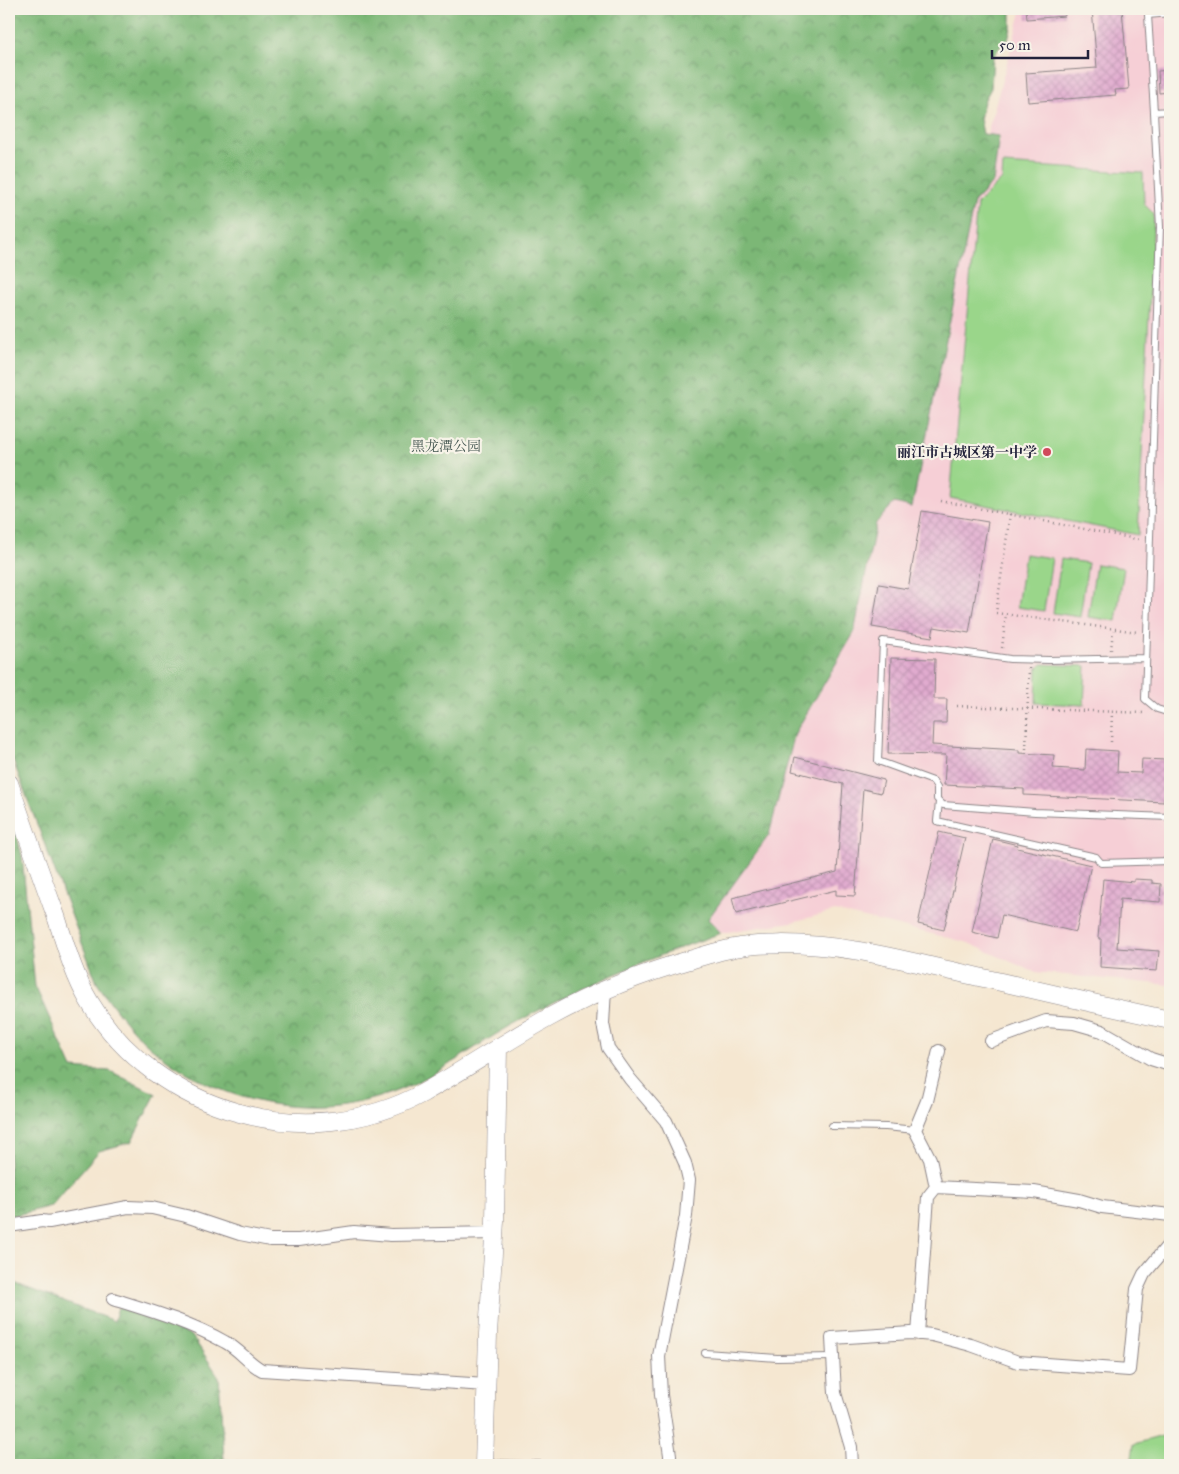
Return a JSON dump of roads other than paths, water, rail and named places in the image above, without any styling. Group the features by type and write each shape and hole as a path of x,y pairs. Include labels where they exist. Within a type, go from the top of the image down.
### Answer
{"street":[{"path":"9,783 72,962 87,998 113,1034 129,1051 163,1079 182,1091 217,1107 254,1118 290,1122 317,1122 344,1119 383,1110 414,1097 571,1005 605,990 678,963 742,946 819,945 872,952 1170,1020"},
{"path":"605,990 603,1024 608,1048 630,1079 666,1121 685,1163 689,1180 686,1216 659,1356 661,1395 670,1465"},
{"path":"1084,1026 1090,1003"},
{"path":"991,1040 1046,1021 1055,1021 1102,1030 1151,1059 1170,1065"},
{"path":"484,1464 486,1385 495,1232 498,1047"},
{"path":"936,1187 930,1159 915,1130 927,1101 939,1051"},
{"path":"936,1187 1034,1192 1102,1206 1170,1215"},
{"path":"918,1334 928,1197 936,1187"},
{"path":"9,1226 42,1221 49,1222 128,1207 152,1208 186,1216 240,1234 270,1240 299,1240 354,1232 391,1235 495,1232"},
{"path":"852,1465 851,1447 835,1393 832,1338 932,1335 971,1345 1018,1362 1129,1370 1137,1289 1144,1274 1170,1243"},
{"path":"113,1299 179,1320 228,1343 252,1366 262,1370 486,1385"}],"lane":[{"path":"1170,13 1148,15 1160,252 1145,699 1157,709 1170,713"},
{"path":"1154,112 1170,111"},
{"path":"1146,658 1030,659 1001,657 882,641 878,761 934,781 937,787 937,821 1096,856 1101,863 1170,861"},
{"path":"938,802 943,805 1035,812 1170,817"},
{"path":"832,1126 886,1127 915,1130"},
{"path":"705,1353 777,1358 832,1357"},
{"path":"484,1464 570,1465"}],"place":[{"name":"丽江市古城区第一中学","path":"1047,452"}],"park label":[{"name":"黑龙潭公园","path":"446,446"}]}
